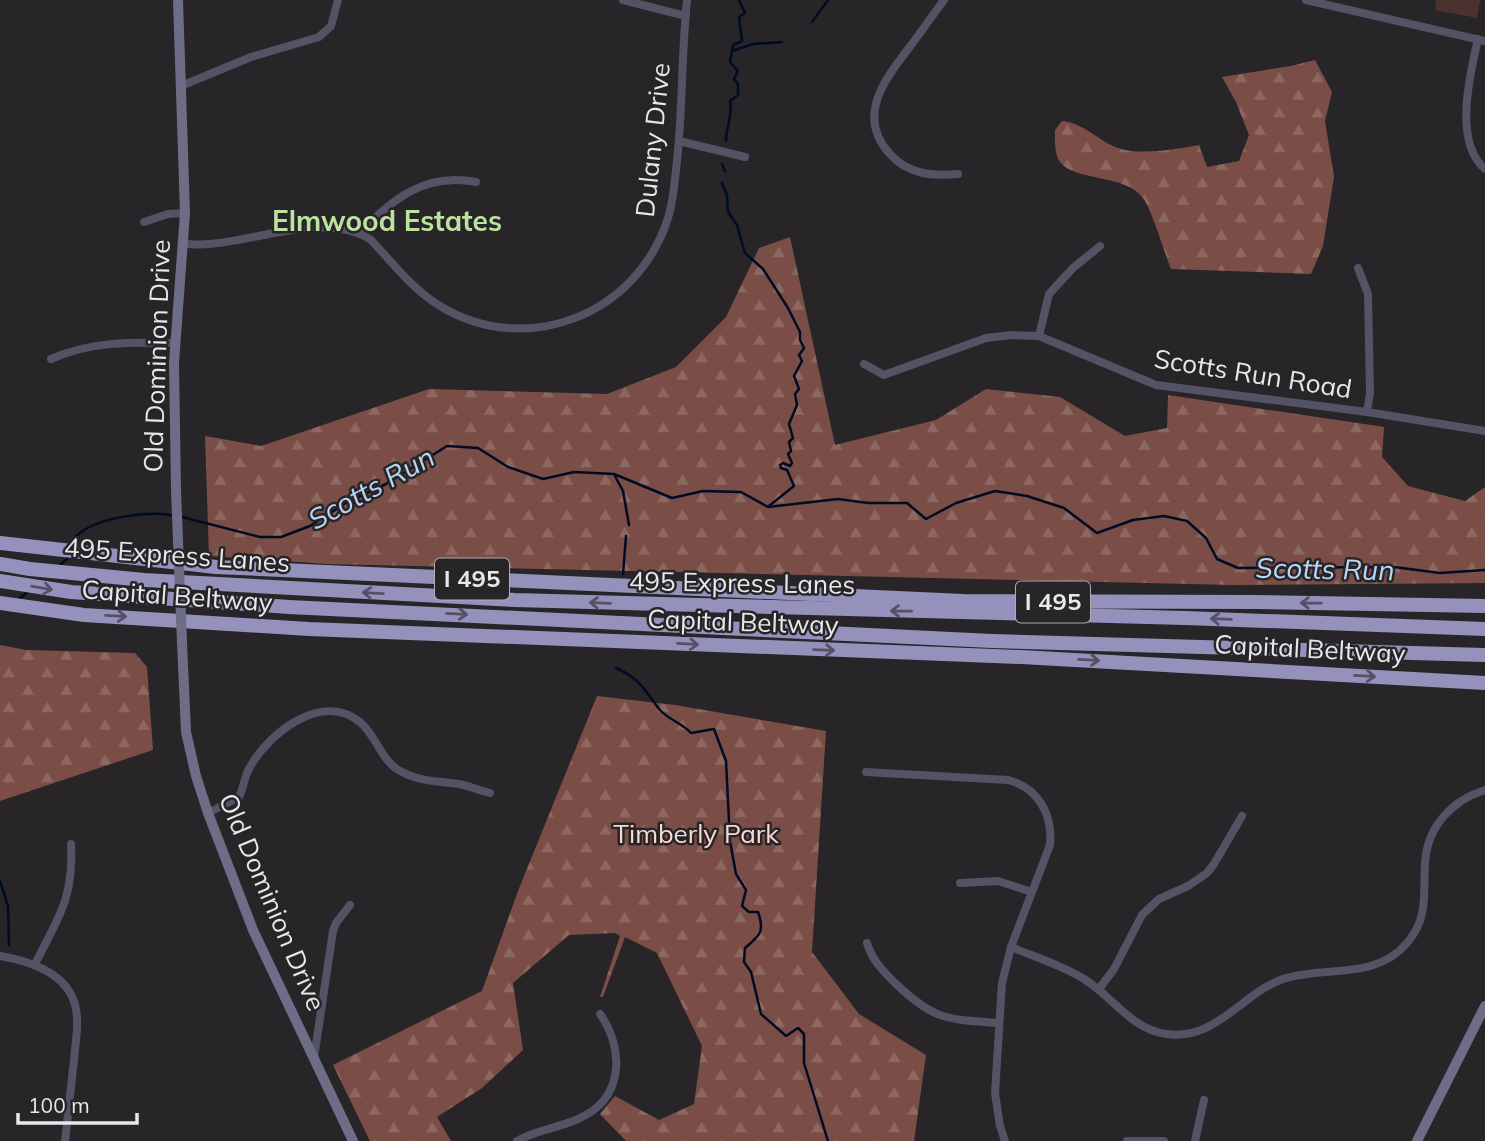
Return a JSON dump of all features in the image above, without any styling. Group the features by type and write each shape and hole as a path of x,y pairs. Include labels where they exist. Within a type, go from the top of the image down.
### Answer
{"highway":[{"name":"Capital Beltway","path":"0,543 230,568 963,601 1485,607"},
{"name":"495 Express Lanes","path":"0,564 91,576 515,600 1485,629"},
{"name":"495 Express Lanes","path":"6,582 71,593 302,607 992,641 1485,654"},
{"path":"1379,604 1485,600"},
{"name":"Capital Beltway","path":"0,603 48,611 309,629 1021,657 1485,683"},
{"path":"1383,652 1485,664"}],"main road":[{"name":"Old Dominion Drive","path":"178,0 185,212 173,398 186,732 208,813 247,916 354,1141"},
{"path":"1417,1141 1485,1006"}],"street":[{"path":"181,86 251,57 320,37 331,26 338,0"},
{"path":"623,0 686,16"},
{"name":"Dulany Drive","path":"359,233 371,240 429,299 472,322 494,328 566,322 585,314 621,291 645,267 655,251 671,205 679,141 687,0"},
{"path":"944,0 888,75 877,98 875,118 880,140 904,166 922,174 958,174"},
{"path":"1306,0 1482,40 1469,79 1467,115 1472,149 1477,161 1485,169"},
{"path":"679,141 745,157"},
{"path":"182,244 209,244 310,228 359,233 385,207 411,190 441,181 476,182"},
{"path":"144,222 185,212"},
{"path":"1039,336 1049,294 1073,268 1100,246"},
{"path":"1358,268 1368,294 1370,393 1367,412"},
{"name":"Scotts Run Road","path":"864,364 884,375 986,338 1039,336 1156,385 1367,412 1485,431"},
{"path":"51,359 91,345 176,343"},
{"path":"208,813 239,797 250,766 274,736 302,718 324,711 345,714 361,723 389,762 400,772 429,782 458,784 490,793"},
{"path":"866,772 1008,780 1026,788 1041,802 1047,814 1051,833 1048,853 1011,947 1002,983 996,1100 1005,1141"},
{"path":"1011,947 1071,971 1143,1026 1165,1034 1190,1034 1213,1026 1259,992 1285,979 1365,968 1387,960 1407,944 1420,922 1426,899 1425,860 1436,826 1451,808 1485,790"},
{"path":"1098,989 1114,969 1142,915 1160,899 1188,886 1207,873 1242,816"},
{"path":"35,964 65,905 71,874 71,844"},
{"path":"960,883 998,881 1032,892"},
{"path":"314,1058 333,931 350,905"},
{"path":"867,943 878,966 917,1004 928,1011 952,1019 999,1023"},
{"path":"0,956 35,964 47,970 65,985 71,994 78,1015 65,1141"},
{"path":"517,1141 586,1115 596,1108 609,1091 617,1071 617,1052 600,1014"},
{"path":"1195,1141 1204,1100"},
{"path":"1127,1141 1164,1141"}],"green space":[{"path":"1315,60 1332,92 1325,121 1334,177 1323,246 1311,274 1171,269 1146,203 1135,190 1112,181 1077,173 1067,168 1058,158 1055,130 1062,121 1078,125 1106,142 1129,151 1171,150 1199,145 1207,167 1239,161 1249,135 1236,102 1222,77"},
{"path":"790,237 835,445 936,420 986,389 1060,397 1125,436 1167,428 1168,395 1384,427 1382,457 1408,486 1465,501 1485,487 1485,583 1233,585 328,564 209,556 205,436 261,446 429,389 607,394 676,367 726,317 759,248"},
{"path":"0,645 26,650 135,653 147,667 153,750 0,801"},
{"name":"Timberly Park","path":"597,696 675,705 826,731 812,952 859,1014 926,1055 914,1141 626,1141 600,1114 615,1096 659,1120 694,1104 702,1046 657,953 625,937 603,997 600,997 620,936 615,933 569,935 513,983 523,1050 482,1088 437,1117 451,1141 370,1141 333,1065 482,991 518,891"}],"shaded area":[{"path":"1436,0 1480,0 1477,18 1435,10"}],"waterway":[{"path":"726,141 730,101 738,95 738,84 734,79 738,71 730,62 733,45 742,41 739,17 745,13 739,0"},
{"path":"812,22 828,0"},
{"path":"732,51 753,44 782,42"},
{"path":"722,164 725,171"},
{"path":"722,183 727,195 728,212 737,225 745,253 763,269 788,308 800,332 804,348 799,355 802,361 794,376 799,389 795,394 797,405 789,424 793,438 789,442 791,451 788,454 792,463 790,466 783,463 780,465 787,470 794,486 769,506"},
{"name":"Scotts Run","path":"182,517 260,537 281,537 310,526 447,446 478,448 508,467 543,479 574,472 614,474 672,498 703,491 741,492 768,507 838,499 868,503 907,503 926,519 956,503 995,491 1027,496 1064,508 1097,533 1133,520 1164,516 1187,521 1206,538 1217,559 1238,568 1394,567 1440,573 1485,570"},
{"path":"615,476 623,491 629,525"},
{"name":"Scotts Run","path":"68,545 84,530 104,521 142,514 175,516"},
{"path":"623,574 626,536"},
{"name":"Scotts Run","path":"59,566 70,556"},
{"name":"Scotts Run","path":"19,599 30,590"},
{"path":"616,668 637,681 660,710 691,733 714,729 726,761 730,841 736,874 746,890 742,906 749,912 758,912 761,924 760,933 745,948 744,962 751,972 761,1014 786,1036 798,1028 804,1034 804,1063 828,1141"},
{"path":"0,881 8,906 9,945"}],"district":[{"name":"Elmwood Estates","path":"387,221"}]}
